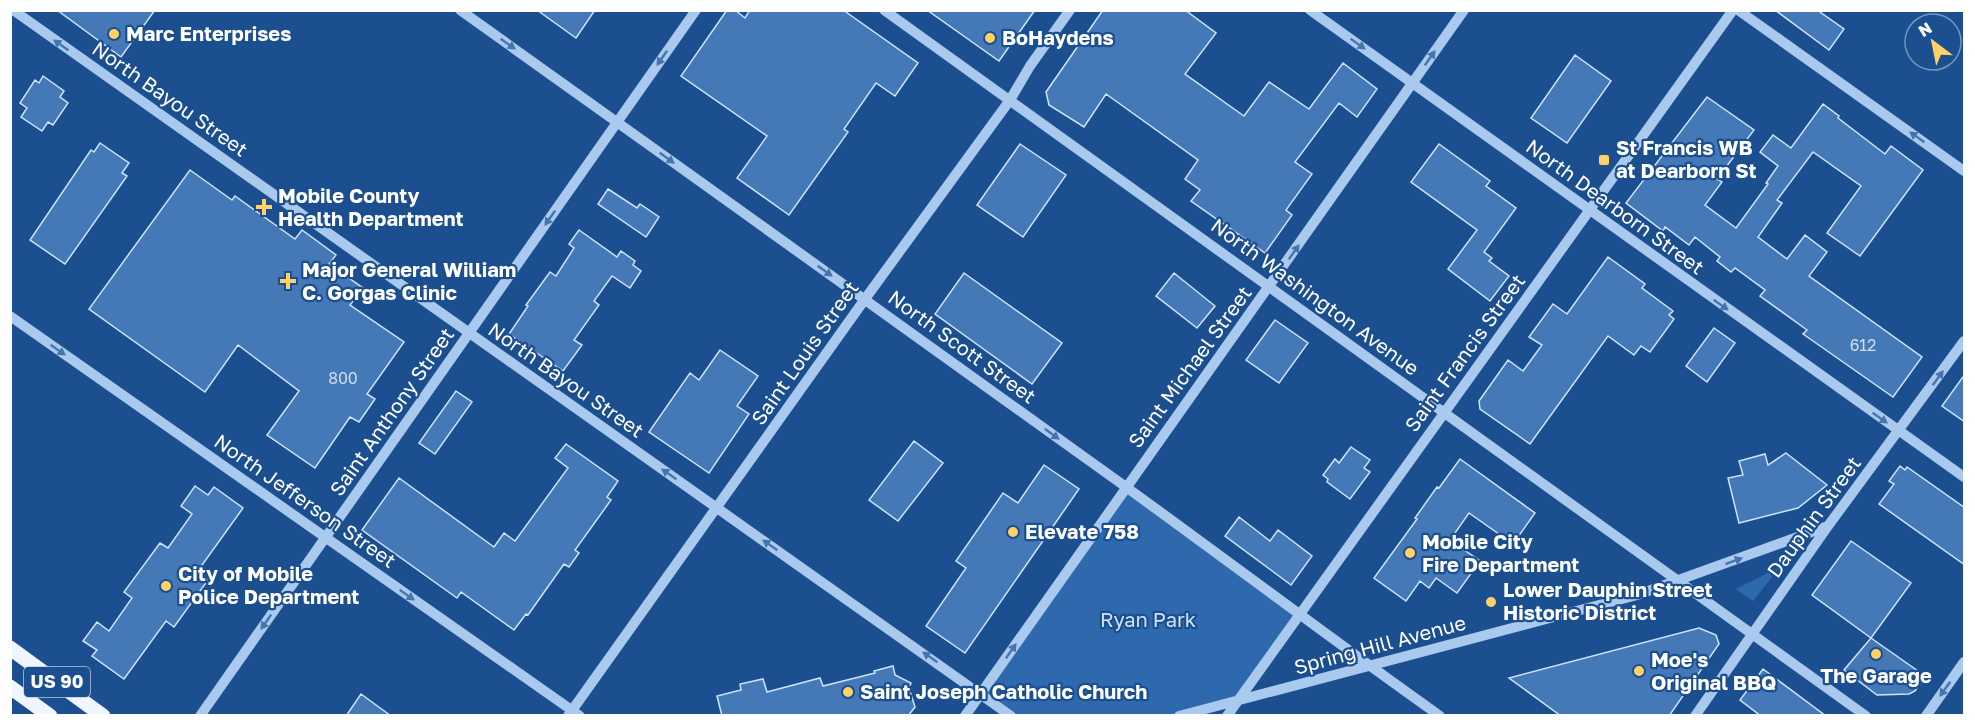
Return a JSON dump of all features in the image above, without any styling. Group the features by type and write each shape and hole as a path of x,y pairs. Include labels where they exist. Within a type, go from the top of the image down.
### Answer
{"main road":[{"name":"US 90","path":"10,648 103,716"},
{"name":"US 90","path":"10,687 50,716"}],"street":[{"name":"North Bayou Street","path":"13,10 1011,716"},
{"name":"North Scott Street","path":"460,10 1126,487 1299,616 1440,716"},
{"name":"Saint Anthony Street","path":"200,716 696,10"},
{"name":"North Washington Avenue","path":"884,10 1866,716"},
{"name":"Saint Louis Street","path":"574,714 717,507 1010,100 1030,66 1070,10"},
{"name":"North Dearborn Street","path":"1310,10 1965,477"},
{"name":"Saint Michael Street","path":"965,716 1464,10"},
{"name":"Saint Francis Street","path":"1227,716 1733,10"},
{"path":"1738,10 1965,171"},
{"name":"North Jefferson Street","path":"10,316 574,714"},
{"name":"Dauphin Street","path":"1695,716 1828,526 1965,341"},
{"name":"Spring Hill Avenue","path":"1179,716 1637,595 1679,582 1828,526"},
{"path":"1926,716 1965,662"}],"green space":[{"name":"Ryan Park","path":"1126,487 1299,616 1237,701 1179,715 1011,715 981,693"},
{"path":"1780,567 1753,601 1736,589"}],"building":[{"name":"Marc Enterprises","path":"57,10 155,10 121,57"},
{"path":"537,10 595,10 576,38"},
{"path":"727,10 735,10 745,18 750,10 843,10 918,63 895,96 876,83 844,129 848,132 789,215 737,178 767,136 681,76"},
{"name":"BoHaydens","path":"927,10 1035,10 999,61"},
{"path":"1103,10 1185,10 1216,33 1185,74 1244,116 1269,82 1309,109 1343,63 1377,89 1357,117 1339,103 1295,162 1312,174 1286,210 1292,215 1265,253 1191,201 1200,190 1185,179 1198,160 1106,94 1084,127 1049,105 1046,92"},
{"path":"1775,10 1817,10 1844,29 1829,50"},
{"path":"1575,55 1611,81 1567,143 1531,118"},
{"path":"43,76 64,91 60,97 68,103 53,125 48,122 42,131 21,117 27,108 20,103 35,80 39,83"},
{"path":"1707,97 1754,130 1717,179 1722,182 1705,205 1736,228 1768,184 1766,183 1778,166 1760,152 1773,135 1791,148 1823,104 1885,154 1891,146 1923,170 1860,256 1827,233 1861,186 1813,152 1777,200 1782,203 1758,237 1787,259 1805,235 1827,252 1809,276 1922,357 1893,397 1803,334 1807,330 1760,296 1765,290 1735,268 1731,272 1717,261 1720,257 1695,237 1689,245 1665,227 1663,231 1626,203"},
{"path":"100,143 129,163 122,173 127,176 65,264 30,240 91,150 94,152"},
{"path":"1020,144 1066,175 1023,237 977,205"},
{"path":"1439,144 1490,181 1486,186 1516,208 1484,252 1492,258 1489,261 1509,276 1490,301 1448,269 1477,230 1411,182"},
{"path":"190,170 232,200 235,196 295,239 302,230 336,255 329,264 363,288 350,305 404,342 367,394 375,399 359,422 350,417 315,468 267,435 299,391 238,345 205,392 89,309"},
{"path":"608,189 637,208 640,204 659,217 646,237 598,204"},
{"path":"579,230 617,257 621,251 635,261 633,265 641,271 630,288 612,276 594,301 599,305 574,340 582,345 563,371 509,334 528,306 526,305 550,272 556,276 574,248 569,244"},
{"path":"1608,257 1645,284 1642,288 1673,311 1669,315 1674,319 1650,352 1641,346 1634,355 1608,336 1530,444 1480,409 1479,401 1508,360 1523,371 1542,345 1529,337 1553,304 1567,314"},
{"path":"964,273 1062,343 1032,384 935,314"},
{"path":"1174,273 1215,306 1197,328 1156,296"},
{"path":"1275,320 1308,343 1279,383 1246,360"},
{"path":"1714,328 1735,343 1707,382 1686,366"},
{"path":"720,350 758,376 737,406 749,414 709,473 649,432 690,373 699,380"},
{"path":"1965,374 1965,422 1942,406"},
{"path":"456,391 472,402 435,454 419,443"},
{"path":"914,441 943,463 898,521 869,500"},
{"path":"566,444 618,481 607,497 611,500 575,550 579,553 569,567 564,564 528,615 526,614 514,630 461,592 457,598 362,530 399,478 494,547 504,533 515,541 568,468 555,458"},
{"path":"1351,447 1370,460 1364,468 1370,472 1350,499 1327,482 1328,479 1323,475 1335,459 1339,463"},
{"path":"1786,453 1827,485 1798,508 1739,523 1728,478 1743,475 1739,461 1765,454 1768,465"},
{"path":"1460,459 1535,513 1513,544 1469,513 1450,540 1480,561 1457,593 1436,578 1429,588 1420,581 1406,601 1374,578 1437,487 1439,488"},
{"name":"Elevate 758","path":"1044,465 1079,489 965,653 926,626 966,568 956,561 1003,493 1018,503"},
{"path":"1900,466 1905,470 1907,467 1965,508 1965,565 1879,504 1894,484 1889,481"},
{"name":"City of Mobile Police Department","path":"195,486 208,495 214,487 243,508 197,572 208,580 174,627 166,621 124,679 92,656 97,650 83,641 97,622 109,631 132,598 124,592 160,543 168,548 192,514 181,506"},
{"path":"1239,517 1270,541 1278,530 1312,556 1291,585 1225,536"},
{"path":"1851,541 1911,583 1871,638 1812,595"},
{"name":"Moe's Original BBQ","path":"1699,628 1716,635 1719,644 1669,716 1561,716 1509,678"},
{"name":"The Garage","path":"1871,638 1925,676 1915,691 1909,694 1877,695 1844,670"},
{"name":"Saint Joseph Catholic Church","path":"893,666 895,675 911,683 909,688 915,707 908,716 722,716 717,696 741,690 740,684 763,679 767,692 820,678 823,686"},
{"path":"1763,669 1826,716 1761,716 1740,700"},
{"path":"361,694 391,716 346,716"}],"place":[{"name":"Marc Enterprises","path":"114,34"},
{"name":"BoHaydens","path":"990,38"},
{"name":"St Francis WB at Dearborn St","path":"1604,160"},
{"name":"Mobile County Health Department","path":"264,207"},
{"name":"Major General William C. Gorgas Clinic","path":"288,281"},
{"name":"Elevate 758","path":"1013,532"},
{"name":"Mobile City Fire Department","path":"1410,553"},
{"name":"City of Mobile Police Department","path":"166,586"},
{"name":"Lower Dauphin Street Historic District","path":"1491,602"},
{"name":"The Garage","path":"1876,654"},
{"name":"Moe's Original BBQ","path":"1639,671"},
{"name":"Saint Joseph Catholic Church","path":"848,692"}]}
